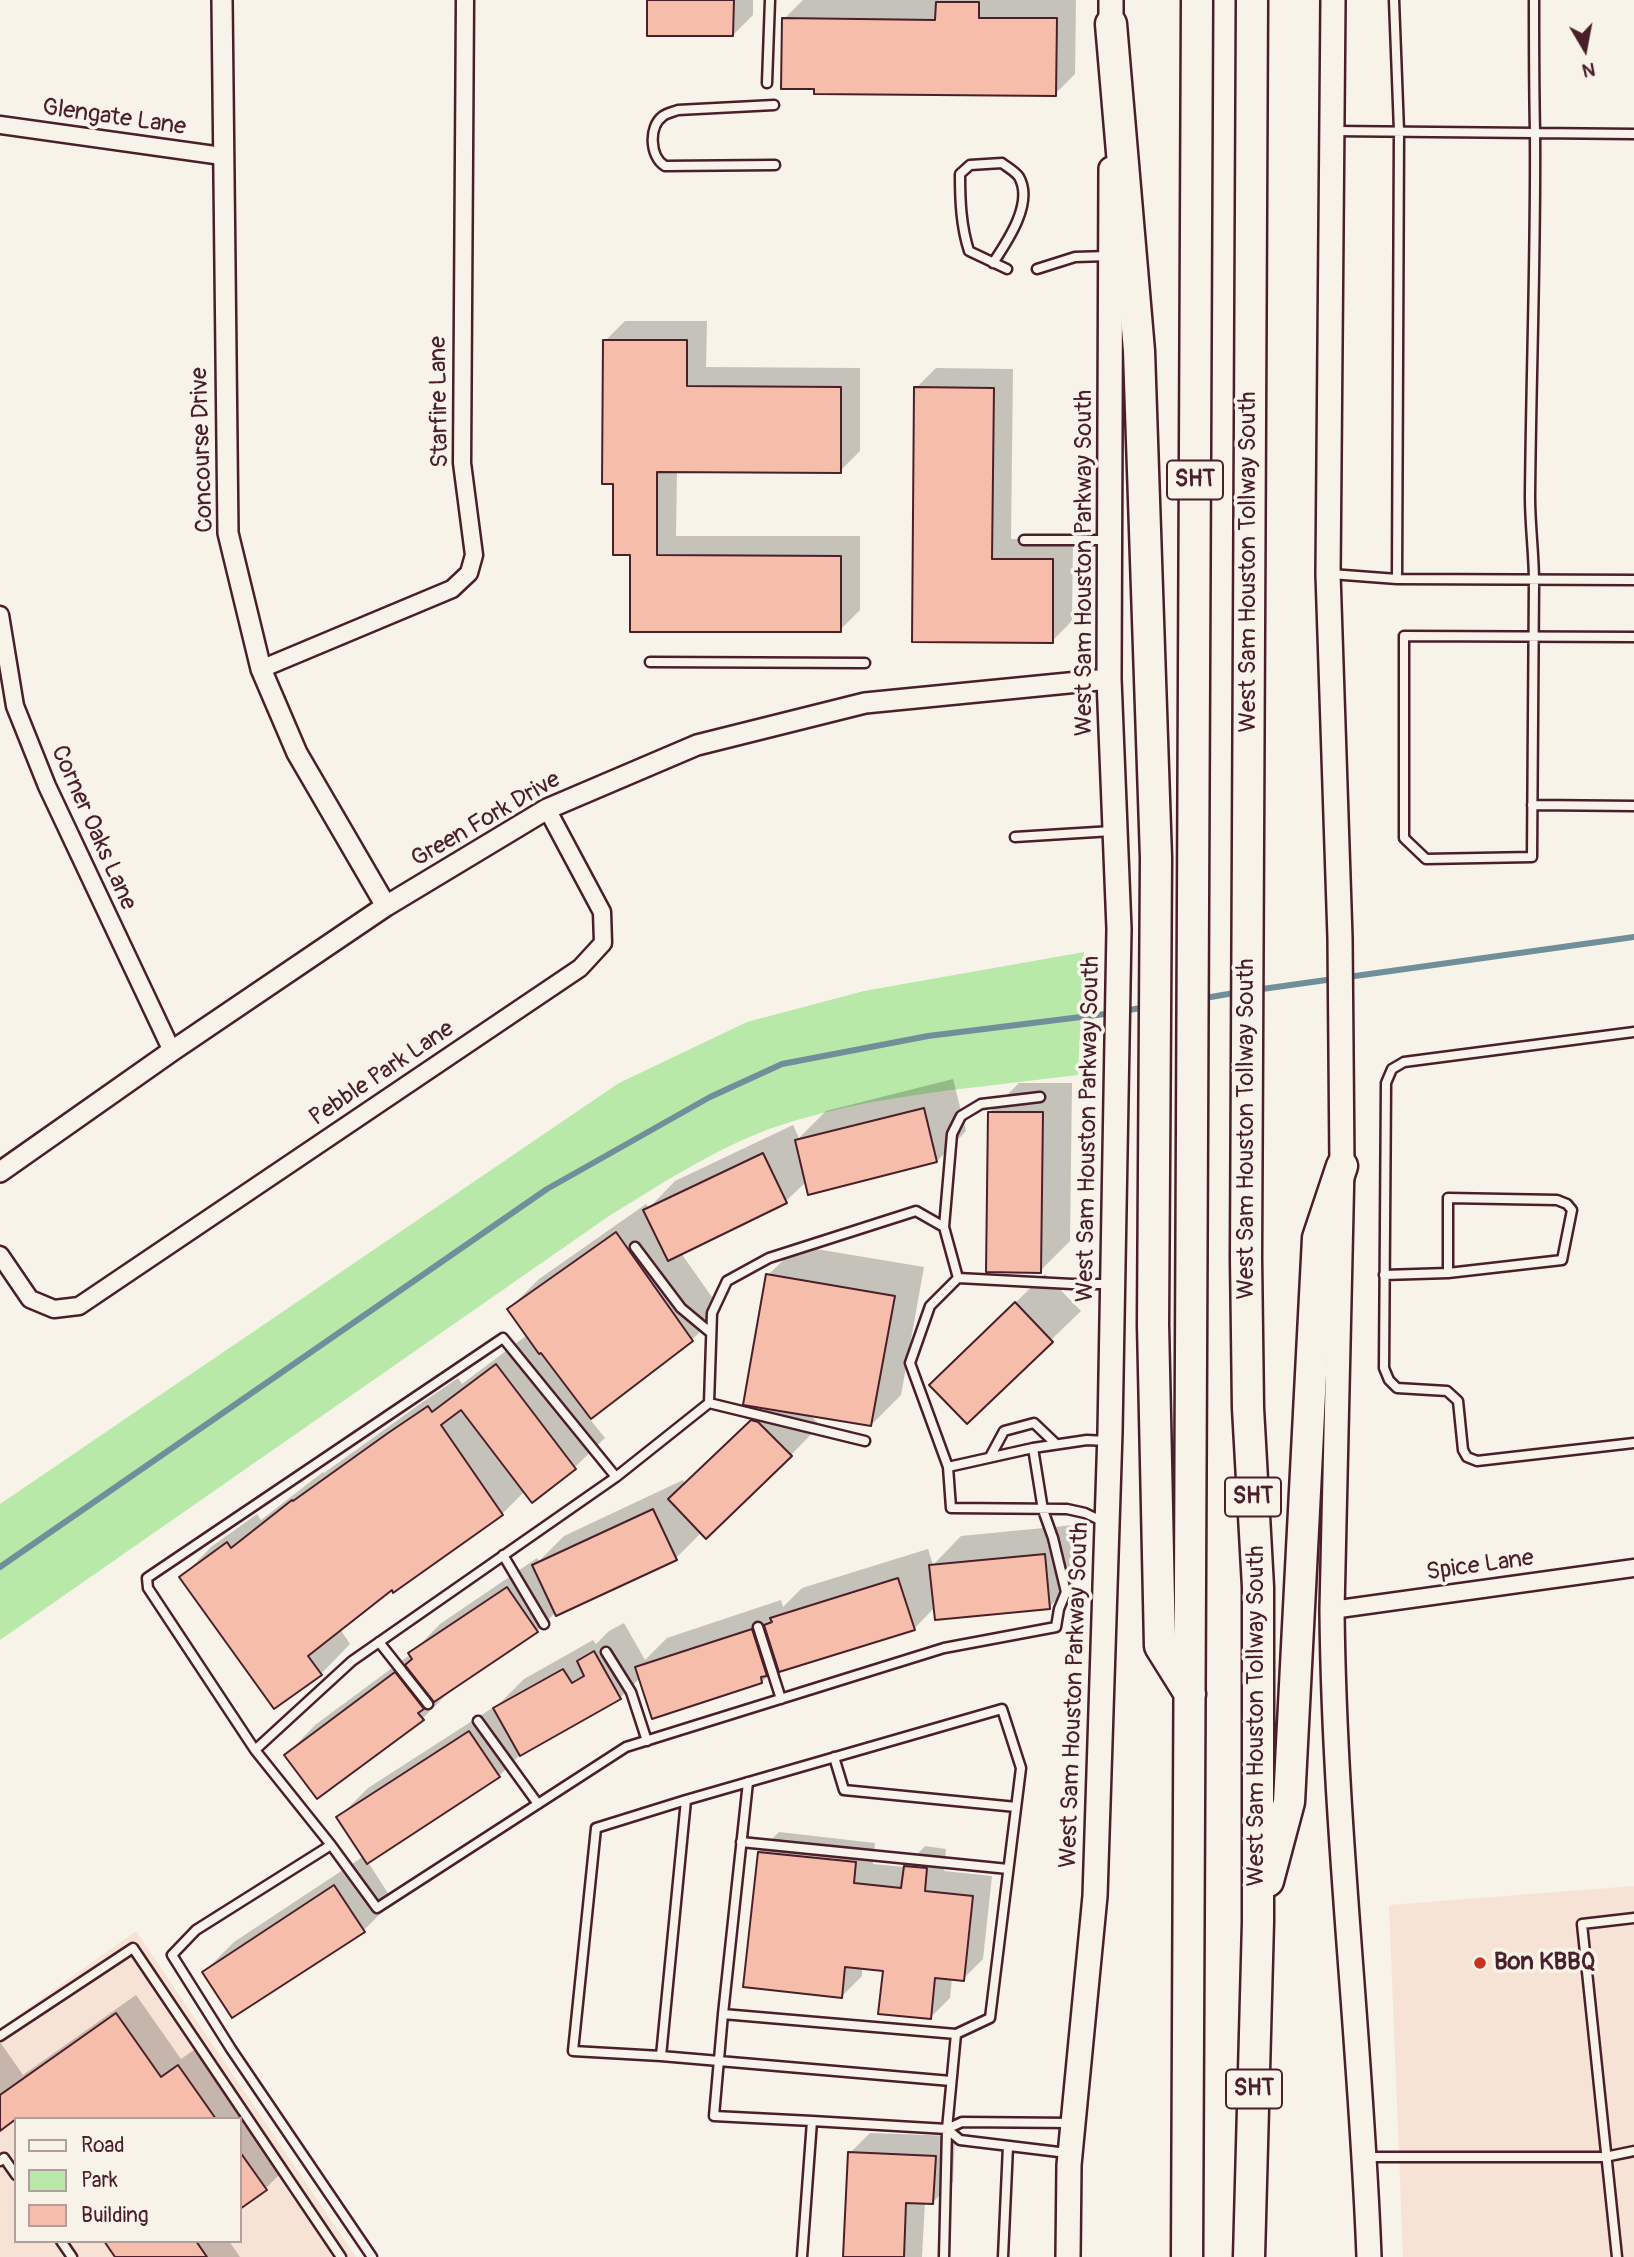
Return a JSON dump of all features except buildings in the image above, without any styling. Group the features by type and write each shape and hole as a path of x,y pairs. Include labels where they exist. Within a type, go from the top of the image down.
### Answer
{"highway":[{"name":"SHT","path":"1187,2257 1197,0"},
{"name":"West Sam Houston Tollway South","path":"1249,2257 1258,1922 1258,1587 1248,1408 1247,917 1252,0"},
{"path":"1111,12 1139,351 1156,858 1153,1324 1160,1646 1190,1694"},
{"path":"1258,1922 1289,1802 1318,1238 1342,1166"}],"main road":[{"path":"1333,0 1328,574 1340,938 1342,1166 1332,1666 1340,1818 1366,2157 1370,2257"},
{"name":"West Sam Houston Parkway South","path":"1068,2257 1070,2153 1095,1896 1110,1441 1119,929 1109,679 1111,12"}],"street":[{"name":"Concourse Drive","path":"222,0 228,533 261,669 297,753 386,906"},
{"name":"Starfire Lane","path":"261,669 452,589 468,573 474,555 462,463 465,0"},
{"name":"Glengate Lane","path":"0,125 222,156"},
{"name":"Corner Oaks Lane","path":"0,615 15,706 47,786 172,1051"},
{"name":"Green Fork Drive","path":"0,1172 386,906 547,808 697,745 865,703 1109,679"},
{"path":"0,713 15,706"},
{"name":"Pebble Park Lane","path":"0,1255 30,1299 54,1309 79,1306 580,968 603,943 602,912 547,808"},
{"name":"Spice Lane","path":"1332,1610 1634,1568"}],"lane":[{"path":"767,83 770,0"},
{"path":"1394,0 1399,131 1397,579"},
{"path":"1534,0 1530,501 1534,580 1533,638 1532,857 1426,859 1404,838 1404,636 1533,638 1634,637"},
{"path":"774,105 678,110 664,115 654,132 654,152 659,163 665,166 775,165"},
{"path":"1331,131 1634,134"},
{"path":"993,263 1016,229 1023,195 1018,177 1002,163 970,165 960,174 962,231 969,251 993,263 1007,269"},
{"path":"1037,269 1075,257 1111,256"},
{"path":"1024,540 1109,540"},
{"path":"1328,574 1397,579 1634,580"},
{"path":"650,662 865,663"},
{"path":"1532,805 1634,806"},
{"path":"1015,837 1115,831"},
{"path":"1634,1032 1404,1062 1392,1069 1386,1083 1384,1275 1384,1368 1389,1380 1397,1388 1447,1391 1453,1395 1458,1401 1463,1450 1468,1457 1477,1461 1634,1443"},
{"path":"958,1278 944,1227 952,1134 961,1116 981,1104 1040,1097"},
{"path":"1384,1275 1448,1273 1562,1260 1572,1210 1567,1204 1557,1200 1448,1198 1448,1273"},
{"path":"255,1751 352,1661 616,1477 709,1403 712,1313 727,1281 769,1258 916,1211 944,1227"},
{"path":"635,1247 681,1308 711,1333"},
{"path":"1107,1523 1067,1508 951,1508 948,1467 910,1363 930,1306 958,1278 1112,1284"},
{"path":"616,1477 503,1338 147,1578 148,1588 255,1751 331,1844 377,1908 626,1747 944,1648 1056,1627 1066,1592 1054,1538 1043,1510 1032,1448"},
{"path":"709,1403 865,1441"},
{"path":"990,1457 1004,1431 1034,1423 1056,1444"},
{"path":"948,1467 1056,1444 1087,1440 1110,1441"},
{"path":"503,1555 544,1624"},
{"path":"758,1628 781,1699"},
{"path":"379,1642 428,1704"},
{"path":"606,1652 631,1692 646,1741"},
{"path":"723,2014 956,2034 990,2018 1021,1768 1002,1709 596,1828 573,2051 719,2060 951,2081"},
{"path":"478,1721 538,1804"},
{"path":"834,1757 844,1790 1016,1807"},
{"path":"748,1782 714,2116 947,2129 962,2122 1073,2123"},
{"path":"661,2056 686,1800"},
{"path":"741,1842 1008,1869"},
{"path":"331,1844 195,1930 172,1955 231,2049 372,2257"},
{"path":"1617,2257 1583,1924 1634,1918"},
{"path":"0,2036 133,1948 341,2257"},
{"path":"944,2257 947,2129 956,2034"},
{"path":"802,2257 813,2122"},
{"path":"947,2129 960,2140 1070,2153"},
{"path":"1003,2257 1008,2146"},
{"path":"1366,2157 1605,2157 1634,2151"},
{"path":"0,2161 5,2158 14,2172"}],"shaded area":[{"path":"1634,1886 1634,2257 1403,2257 1389,1905"},
{"path":"136,1931 356,2257 0,2257 0,2028"}],"green space":[{"path":"1084,952 1078,1075 927,1093 852,1106 778,1126 712,1155 609,1216 0,1640 0,1504 619,1083 747,1022 864,991"}],"waterway":[{"path":"1255,990 1634,937"},
{"path":"1199,999 1240,992"},
{"path":"1123,1011 1147,1007"},
{"path":"0,1567 547,1189 710,1097 782,1064 928,1036 1113,1013"}],"place":[{"name":"Bon KBBQ","path":"1480,1963"}]}
